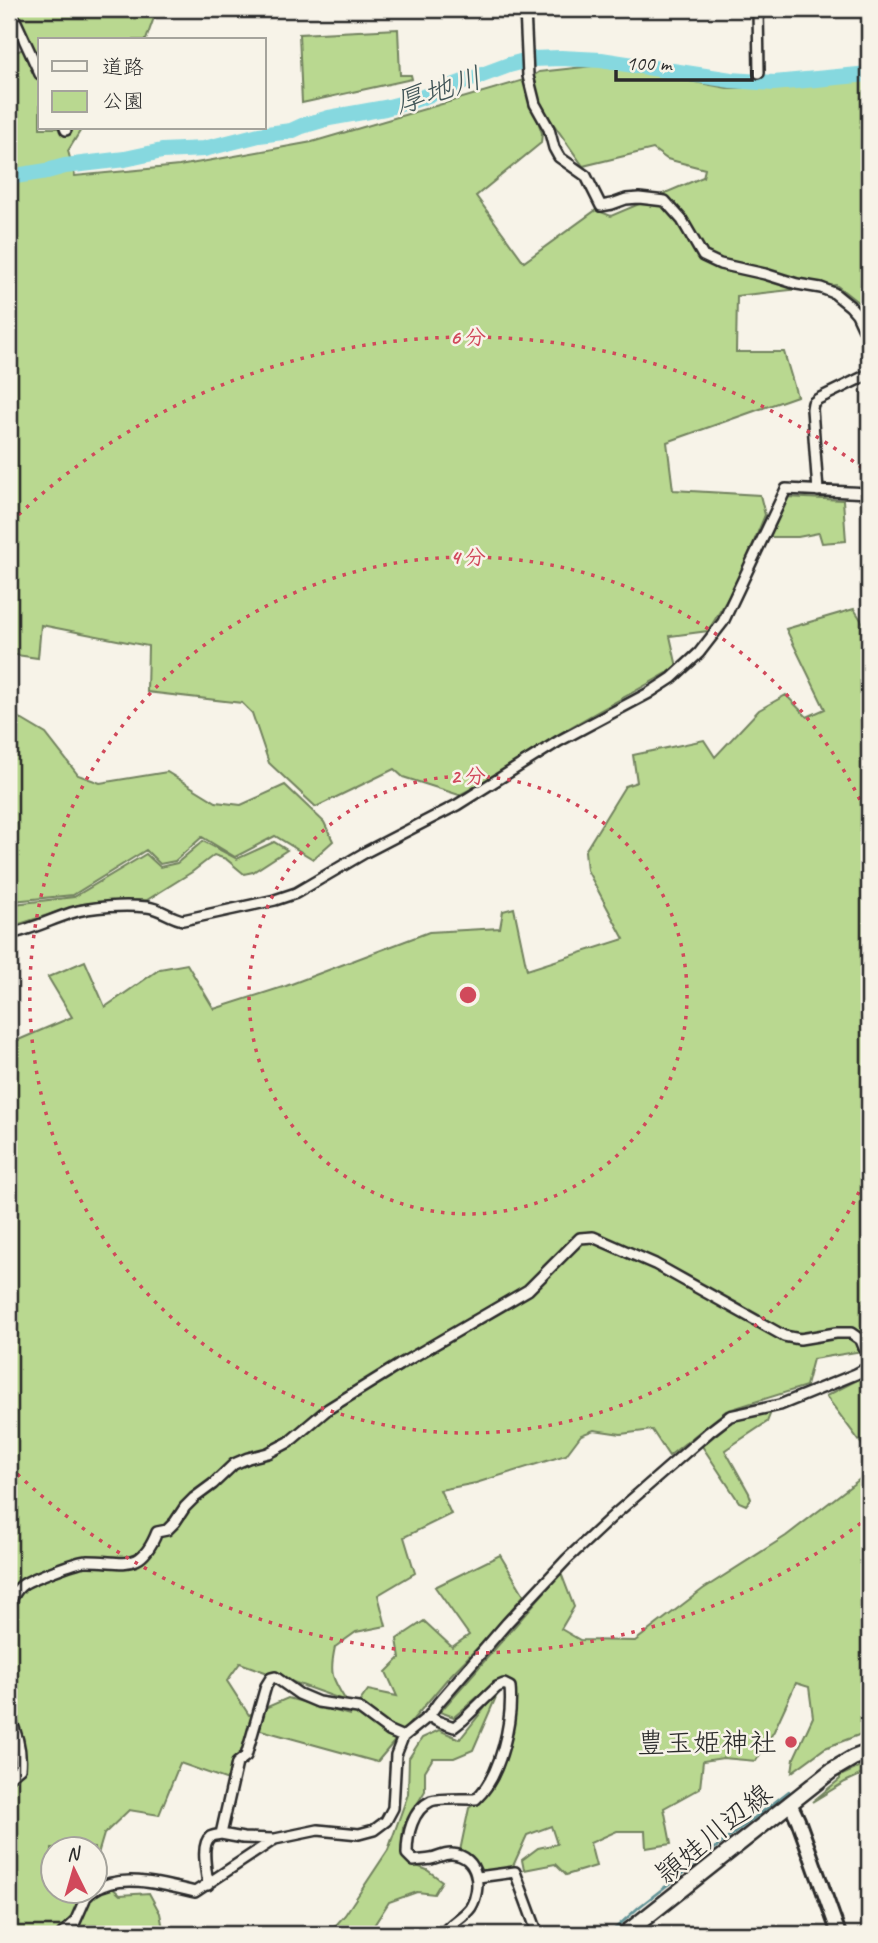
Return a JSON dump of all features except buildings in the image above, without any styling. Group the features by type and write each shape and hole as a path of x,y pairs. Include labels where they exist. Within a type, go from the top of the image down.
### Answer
{"main road":[{"name":"頴娃川辺線","path":"625,1934 843,1763 869,1752"}],"street":[{"path":"10,9 38,70"},
{"path":"525,9 528,76 535,104 549,129 559,158 586,176 601,206 626,199 665,201 682,220 702,256 720,264 834,293 857,314 869,340"},
{"path":"758,9 759,73"},
{"path":"818,491 813,403 869,374"},
{"path":"9,934 74,912 99,908 149,907 183,920 296,893 366,852 457,805 559,741 672,678 699,653 723,622 786,489 869,493"},
{"path":"9,1604 20,1586 84,1560 132,1563 144,1556 157,1532 167,1530 176,1522 185,1507 234,1464 268,1453 289,1441 328,1409 528,1290 580,1238 593,1237 655,1264 784,1336 800,1339 845,1332 857,1336 861,1339 869,1360"},
{"path":"208,1885 205,1854 207,1840 211,1836 221,1834 275,1839 318,1830 359,1834 374,1830 386,1821 393,1808 396,1755 403,1737 429,1716 507,1623 567,1559 730,1416 780,1405 869,1367"},
{"path":"221,1834 237,1763 246,1756 266,1686 271,1678 275,1677 299,1694 318,1702 358,1708 389,1731 403,1737"},
{"path":"429,1716 454,1727 497,1686 504,1684 510,1688 509,1729 485,1790 476,1799 432,1801 421,1809 407,1836 407,1854 414,1861 454,1854 469,1863 478,1877 470,1907 446,1930 447,1934"},
{"path":"9,1716 16,1731 21,1761 20,1768 9,1777"},
{"path":"790,1803 839,1934"},
{"path":"108,1883 162,1885 195,1892 275,1839"},
{"path":"478,1877 515,1872 538,1934"},
{"path":"62,1934 75,1922 83,1904"}],"green space":[{"path":"157,9 147,38 38,38 38,130 81,130 68,151 75,176 179,166 312,142 524,80 542,133 541,143 476,196 524,262 596,210 611,216 703,177 705,169 667,159 653,149 583,166 538,102 533,76 539,72 602,65 727,88 775,88 869,78 869,323 860,304 836,285 737,296 736,352 784,352 797,396 667,442 673,490 760,495 765,515 736,585 708,631 670,636 677,667 562,732 493,777 459,795 403,777 394,769 316,807 269,763 252,713 242,703 147,692 148,646 41,625 38,658 9,654 9,55 28,47 15,11"},
{"path":"398,29 400,75 411,75 412,79 302,103 299,34"},
{"path":"787,497 843,500 846,541 822,543 819,533 798,537 769,537"},
{"path":"854,609 869,632 869,1299 862,1305 869,1323 869,1350 813,1359 806,1386 726,1411 669,1456 652,1430 621,1434 594,1430 581,1435 566,1455 476,1483 440,1490 451,1514 404,1537 415,1573 378,1595 386,1626 356,1632 335,1647 333,1676 346,1701 240,1663 227,1681 249,1715 288,1698 350,1715 368,1690 397,1696 386,1672 400,1658 397,1639 424,1621 452,1647 469,1635 435,1587 500,1555 524,1595 448,1678 377,1762 250,1729 241,1752 232,1760 228,1780 180,1763 159,1815 129,1810 104,1834 38,1834 38,1904 108,1904 108,1884 120,1895 149,1893 160,1913 164,1934 9,1934 9,1044 72,1017 48,977 85,961 105,1007 160,969 187,964 214,1009 286,986 429,932 500,928 503,911 514,908 527,970 624,939 587,870 585,851 625,786 637,782 633,755 704,740 715,757 759,710 786,695 807,717 825,709 786,629"},
{"path":"9,712 46,734 78,775 100,783 167,772 216,802 241,805 285,785 324,822 333,841 313,859 275,836 235,857 202,837 175,861 160,864 146,850 73,895 13,901 9,904"},
{"path":"203,841 237,859 274,842 287,850 253,872 244,874 226,859 214,855 147,900 82,904 10,927 9,908 14,904 74,897 146,854 160,867 177,863"},
{"path":"869,1374 869,1454 826,1396"},
{"path":"771,1412 767,1422 725,1450 749,1493 751,1499 746,1505 739,1502 702,1446 733,1421"},
{"path":"869,1472 869,1731 825,1748 792,1772 794,1758 813,1717 809,1687 796,1683 774,1731 756,1761 723,1758 703,1761 700,1788 664,1808 671,1844 646,1848 645,1831 617,1831 590,1843 596,1866 566,1875 555,1864 524,1870 522,1860 538,1848 557,1844 551,1826 527,1835 513,1866 484,1872 460,1851 469,1808 491,1789 505,1761 512,1730 514,1685 502,1680 489,1687 454,1717 440,1712 561,1573 574,1607 561,1629 580,1640 635,1641 703,1589 786,1536"},
{"path":"499,1690 473,1750 454,1758 433,1758 425,1771 425,1791 403,1827 401,1854 409,1863 427,1870 442,1881 434,1894 417,1892 389,1902 371,1934 328,1934 345,1915 388,1850 408,1794 409,1758 422,1738 439,1730 460,1739"},
{"path":"869,1763 869,1771 812,1802 840,1779 840,1776"}],"waterway":[{"name":"厚地川","path":"9,177 162,151 204,149 259,135 291,131 329,118 412,101 532,59 601,60 731,80 774,83 869,74"},
{"path":"609,1934 639,1907 789,1791"}],"place":[{"name":"豊玉姫神社","path":"791,1742"}]}
